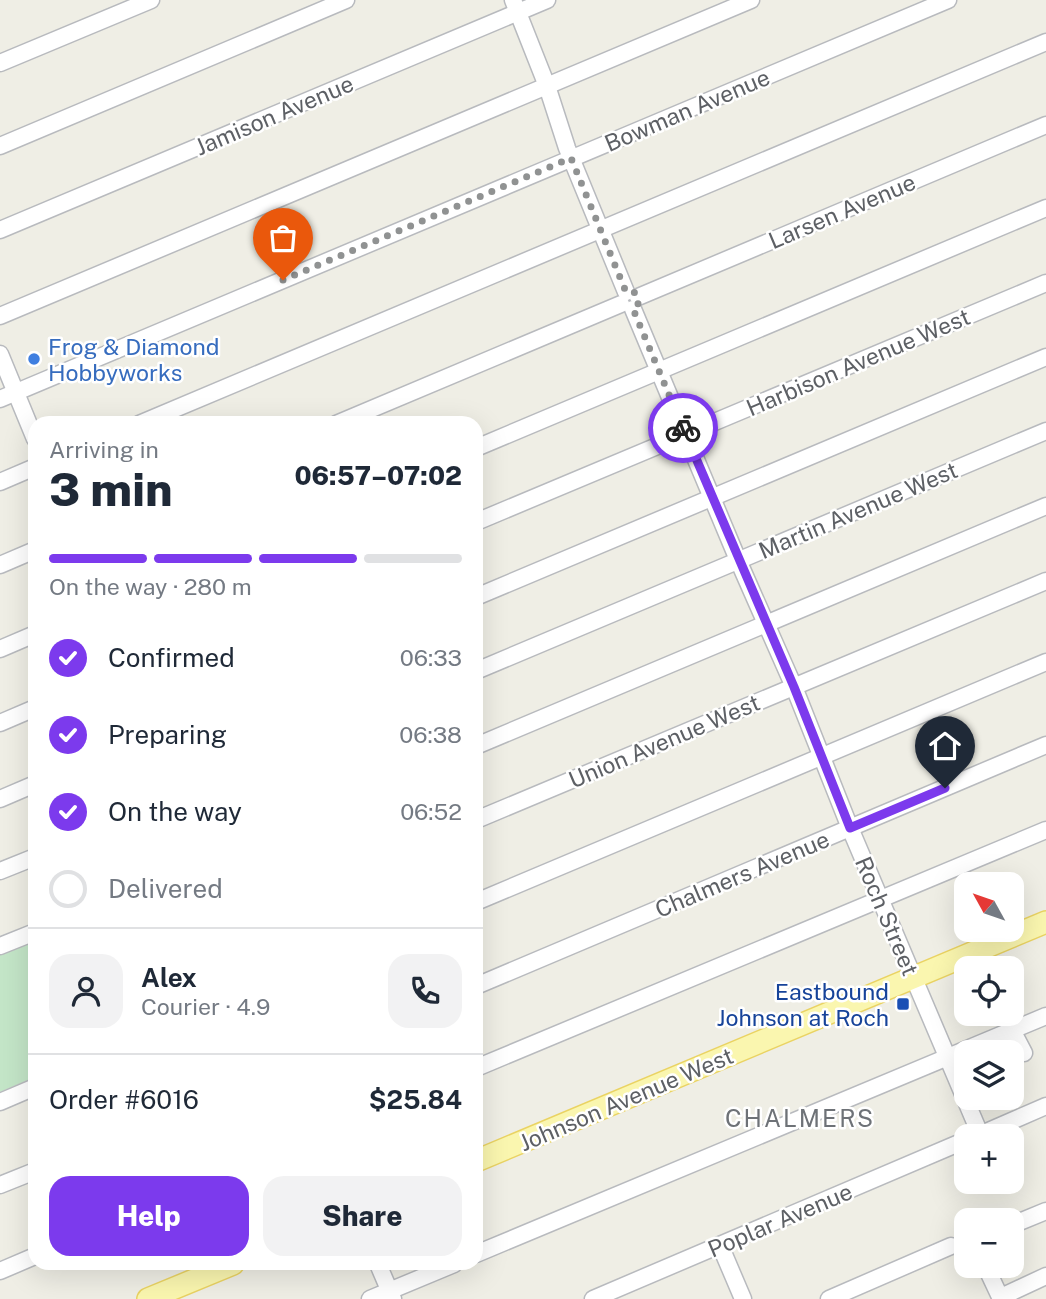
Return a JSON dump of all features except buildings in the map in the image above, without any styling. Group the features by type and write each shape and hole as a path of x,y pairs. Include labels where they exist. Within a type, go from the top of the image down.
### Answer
{"main road":[{"name":"Johnson Avenue West","path":"483,1158 1046,922"},
{"path":"148,1299 218,1270"}],"street":[{"path":"0,63 150,0"},
{"path":"0,146 346,0"},
{"name":"Jamison Avenue","path":"0,230 515,6 547,0"},
{"path":"0,316 751,0"},
{"name":"Bowman Avenue","path":"0,399 948,0"},
{"name":"Roch Street","path":"515,6 547,86 571,158 948,1057 970,1124"},
{"path":"158,416 1046,42"},
{"name":"Larsen Avenue","path":"355,416 1046,125"},
{"path":"483,445 1046,208"},
{"name":"Harbison Avenue West","path":"483,519 1046,283"},
{"path":"0,354 28,422"},
{"path":"483,594 1046,357"},
{"name":"Martin Avenue West","path":"483,668 1046,431"},
{"path":"0,482 28,470"},
{"path":"483,743 1046,506"},
{"path":"0,565 28,553"},
{"name":"Union Avenue West","path":"483,817 1046,581"},
{"path":"0,649 28,637"},
{"path":"483,899 1046,662"},
{"path":"0,723 28,711"},
{"name":"Chalmers Avenue","path":"483,983 1046,745"},
{"path":"0,799 28,787"},
{"path":"483,1065 1046,830"},
{"path":"0,871 28,860"},
{"path":"0,946 28,935"},
{"path":"995,1040 1012,1030 1046,1017"},
{"path":"1012,1030 1017,1040"},
{"path":"483,1251 954,1055"},
{"path":"0,1102 28,1090"},
{"name":"Poplar Avenue","path":"1004,1124 1046,1106"},
{"name":"Poplar Avenue","path":"593,1299 954,1146"},
{"path":"0,1185 28,1174"},
{"path":"1024,1220 1046,1211"},
{"path":"720,1245 743,1299"},
{"path":"829,1299 951,1246"},
{"path":"0,1270 28,1259"},
{"path":"381,1270 391,1295"},
{"path":"370,1299 391,1295 442,1270"},
{"path":"991,1278 1001,1298 1046,1276"}],"green space":[{"path":"28,944 28,1080 0,1092 0,955"}],"way so far":[{"path":"283,280 571,158 626,292 634,292 638,297 638,305 633,309 683,428"}],"place":[{"name":"Frog & Diamond Hobbyworks","path":"34,359"},
{"name":"Eastbound Johnson at Roch","path":"903,1004"}],"district":[{"name":"CHALMERS","path":"800,1118"}],"route":[{"path":"683,428 794,687 850,828 945,788"}]}
